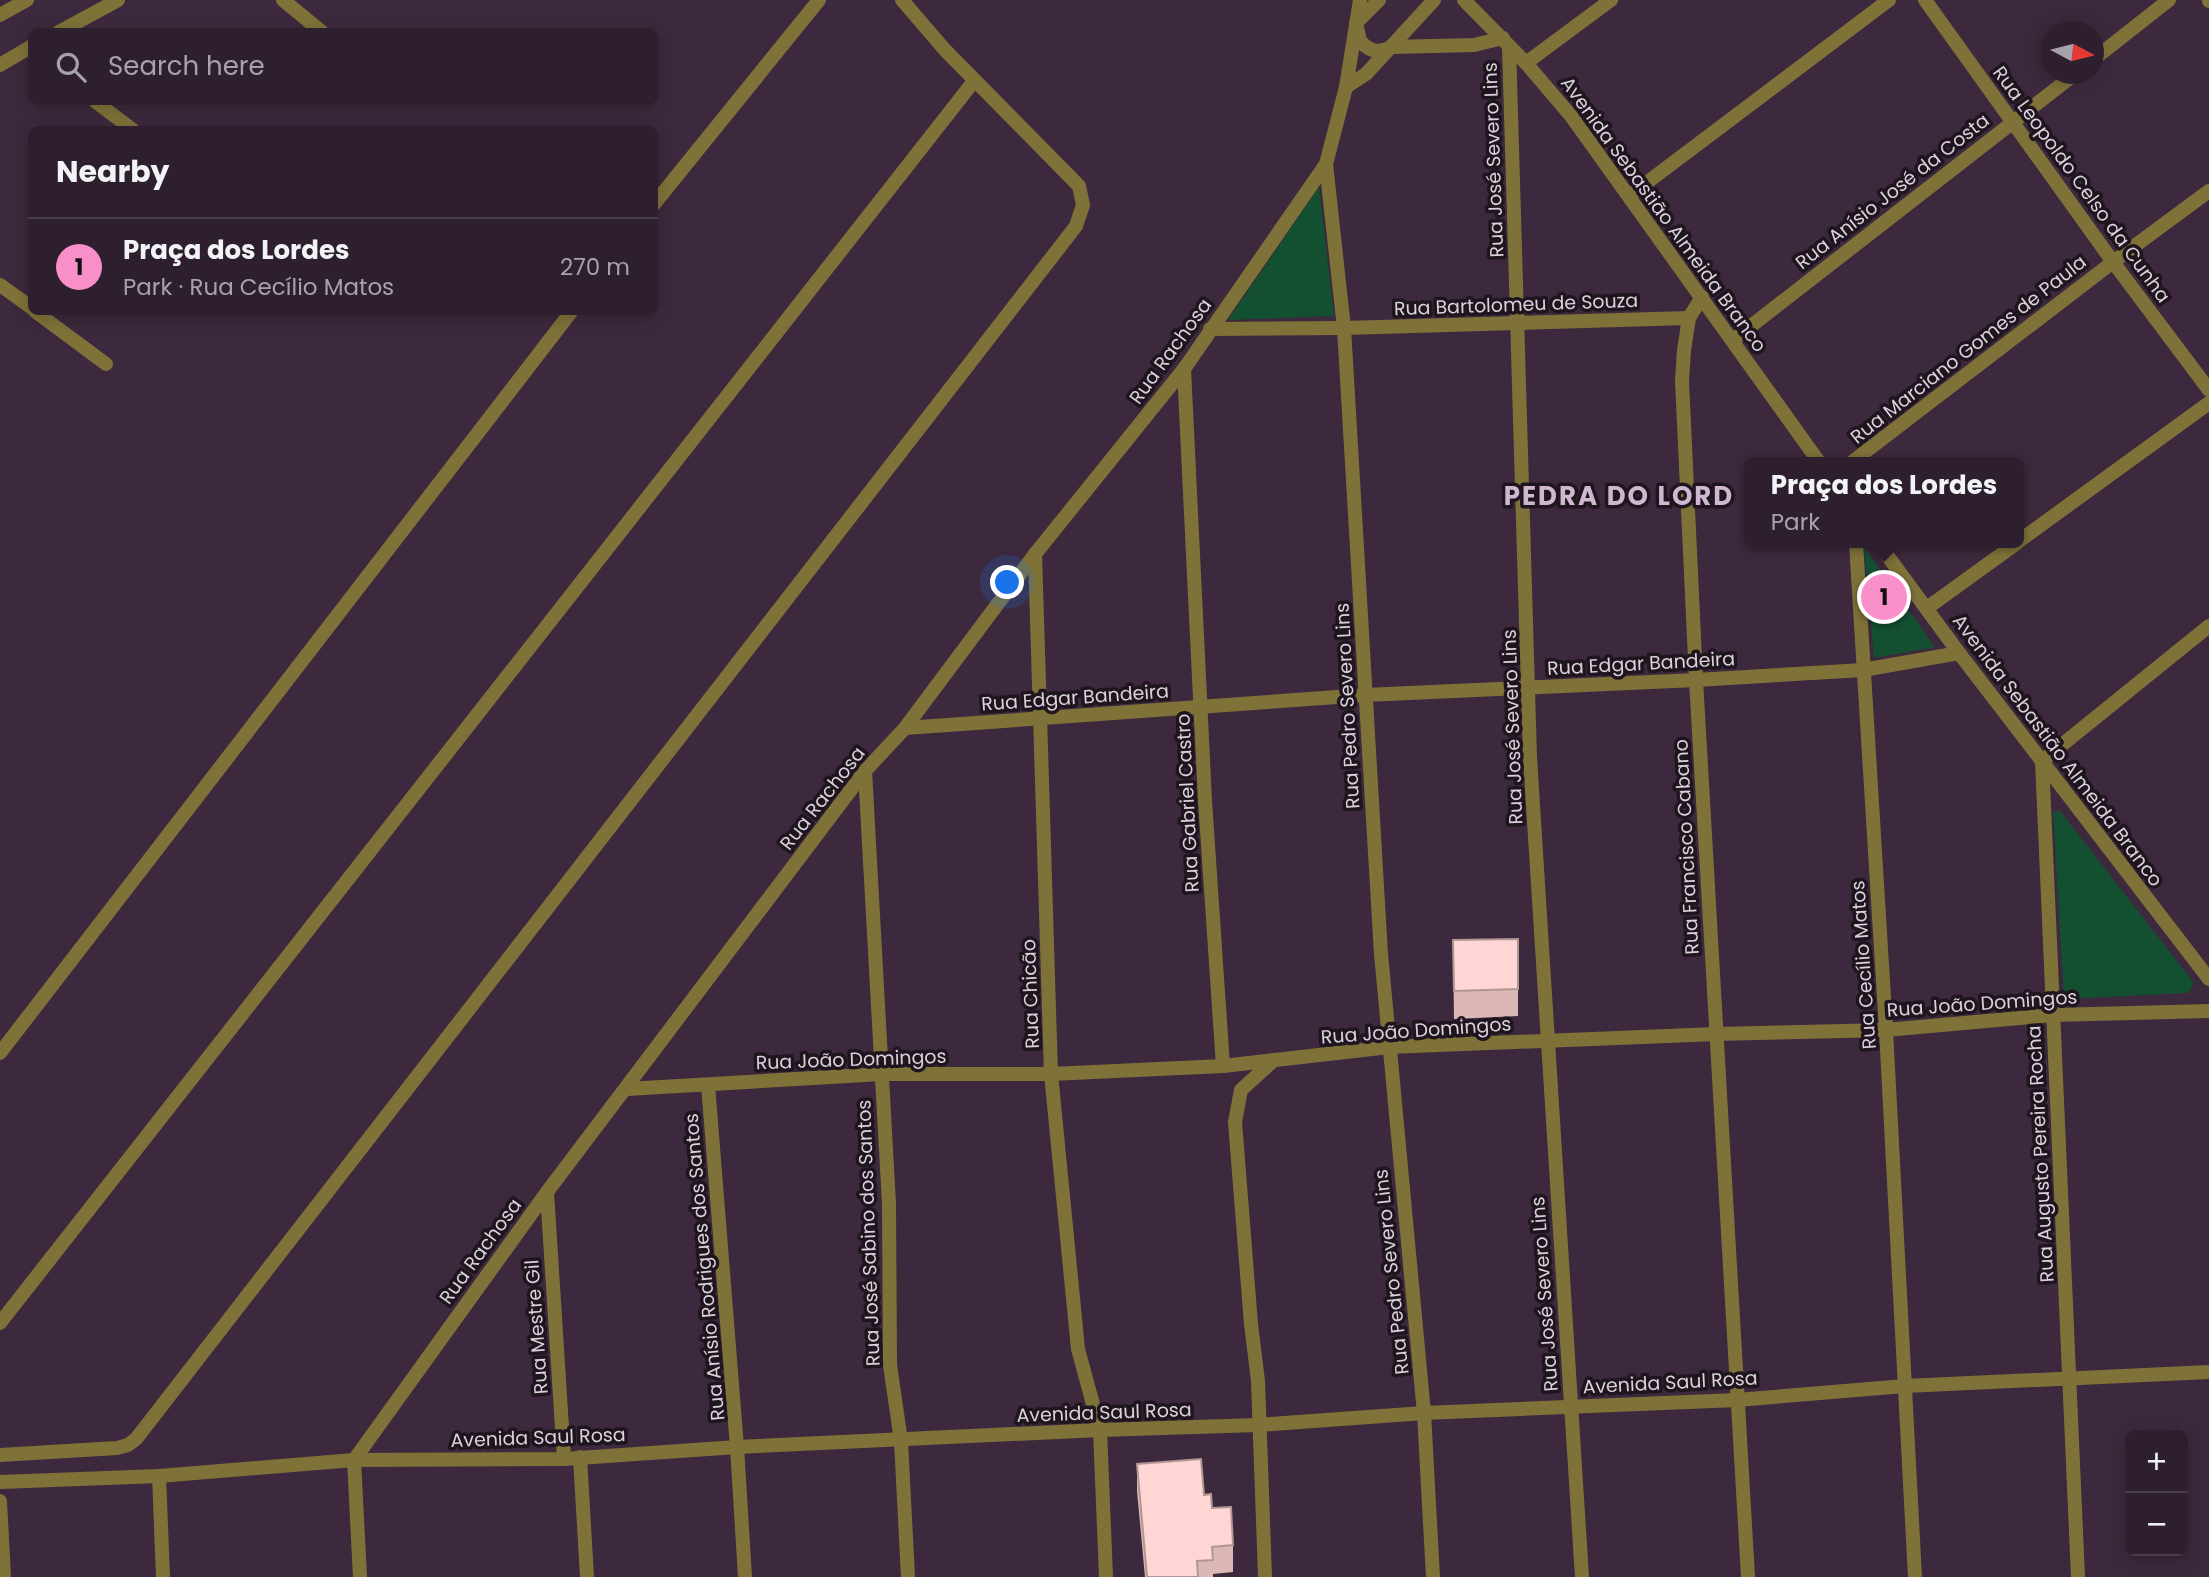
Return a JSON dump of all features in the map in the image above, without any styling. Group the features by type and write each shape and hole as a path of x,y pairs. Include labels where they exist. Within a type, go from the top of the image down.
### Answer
{"street":[{"path":"0,15 27,0"},
{"path":"283,0 317,28"},
{"path":"658,199 819,0"},
{"path":"0,1455 117,1448 136,1439 1080,220 1083,205 1079,187 974,80 902,0"},
{"name":"Rua Pedro Severo Lins","path":"1360,0 1346,87 1326,164 1344,328 1389,1047 1424,1413 1433,1577"},
{"path":"1378,0 1356,23 1359,37 1367,47 1378,52 1391,47 1506,42"},
{"path":"1346,87 1366,74 1434,0"},
{"name":"Avenida Sebastião Almeida Branco","path":"1464,0 1526,63 1571,116 1815,457"},
{"path":"1526,63 1611,0"},
{"path":"1629,196 1889,0"},
{"name":"Rua Leopoldo Celso da Cunha","path":"1925,0 2209,390"},
{"path":"2104,51 2169,0"},
{"path":"67,28 110,2"},
{"name":"Rua José Severo Lins","path":"1506,42 1530,688 1530,758 1582,1577"},
{"path":"0,65 28,50"},
{"path":"0,1322 974,80"},
{"name":"Rua Anísio José da Costa","path":"1733,340 2062,84"},
{"path":"100,105 128,126"},
{"name":"Rua Rachosa","path":"354,1460 547,1192 864,771 905,729 1035,554 1184,369 1326,164"},
{"name":"Rua Marciano Gomes de Paula","path":"1858,457 2113,261 2209,191"},
{"path":"0,285 28,306"},
{"name":"Rua Francisco Cabano","path":"1702,297 1689,318 1682,381 1696,680 1748,1577"},
{"path":"41,315 106,364"},
{"path":"0,1053 570,315"},
{"name":"Rua Bartolomeu de Souza","path":"1210,329 1689,318"},
{"name":"Rua Gabriel Castro","path":"1184,369 1200,708 1223,1066"},
{"path":"2024,538 2209,403"},
{"name":"Rua Cecílio Matos","path":"1856,548 1886,1030 1915,1577"},
{"name":"Avenida Sebastião Almeida Branco","path":"1882,548 2209,979"},
{"path":"1927,608 2010,548"},
{"name":"Rua Chicão","path":"1035,554 1051,1074 1078,1349 1100,1430 1106,1577"},
{"path":"2042,761 2209,626"},
{"name":"Rua Edgar Bandeira","path":"905,729 1365,695 1863,670 1959,653"},
{"name":"Rua Augusto Pereira Rocha","path":"2042,761 2078,1577"},
{"name":"Rua José Sabino dos Santos","path":"864,771 889,1204 890,1365 901,1441 908,1577"},
{"name":"Rua João Domingos","path":"626,1088 882,1074 1051,1074 1223,1066 1389,1047 1886,1030 2053,1015 2209,1011"},
{"path":"1265,1577 1258,1381 1234,1122 1241,1090 1274,1060"},
{"name":"Rua Anísio Rodrigues dos Santos","path":"708,1085 745,1577"},
{"name":"Rua Mestre Gil","path":"547,1192 564,1459"},
{"name":"Avenida Saul Rosa","path":"0,1482 159,1476 354,1460 564,1459 737,1447 1258,1425 1424,1413 1737,1400 1905,1386 2209,1372"},
{"path":"580,1457 587,1577"},
{"path":"354,1460 360,1577"},
{"path":"159,1476 163,1577"},
{"path":"0,1501 4,1577"}],"green space":[{"path":"1319,187 1334,316 1228,320"},
{"path":"1864,548 1935,647 1874,658"},
{"path":"2060,811 2194,983 2188,993 2064,999 2053,812"}],"building":[{"path":"1518,939 1518,989 1454,991 1453,940"},
{"path":"1201,1459 1204,1495 1211,1494 1212,1508 1231,1507 1233,1545 1212,1547 1213,1560 1197,1561 1198,1577 1147,1577 1137,1464"}],"place":[{"name":"Praça dos Lordes","path":"1884,597"}],"district":[{"name":"PEDRA DO LORD","path":"1619,496"}]}
